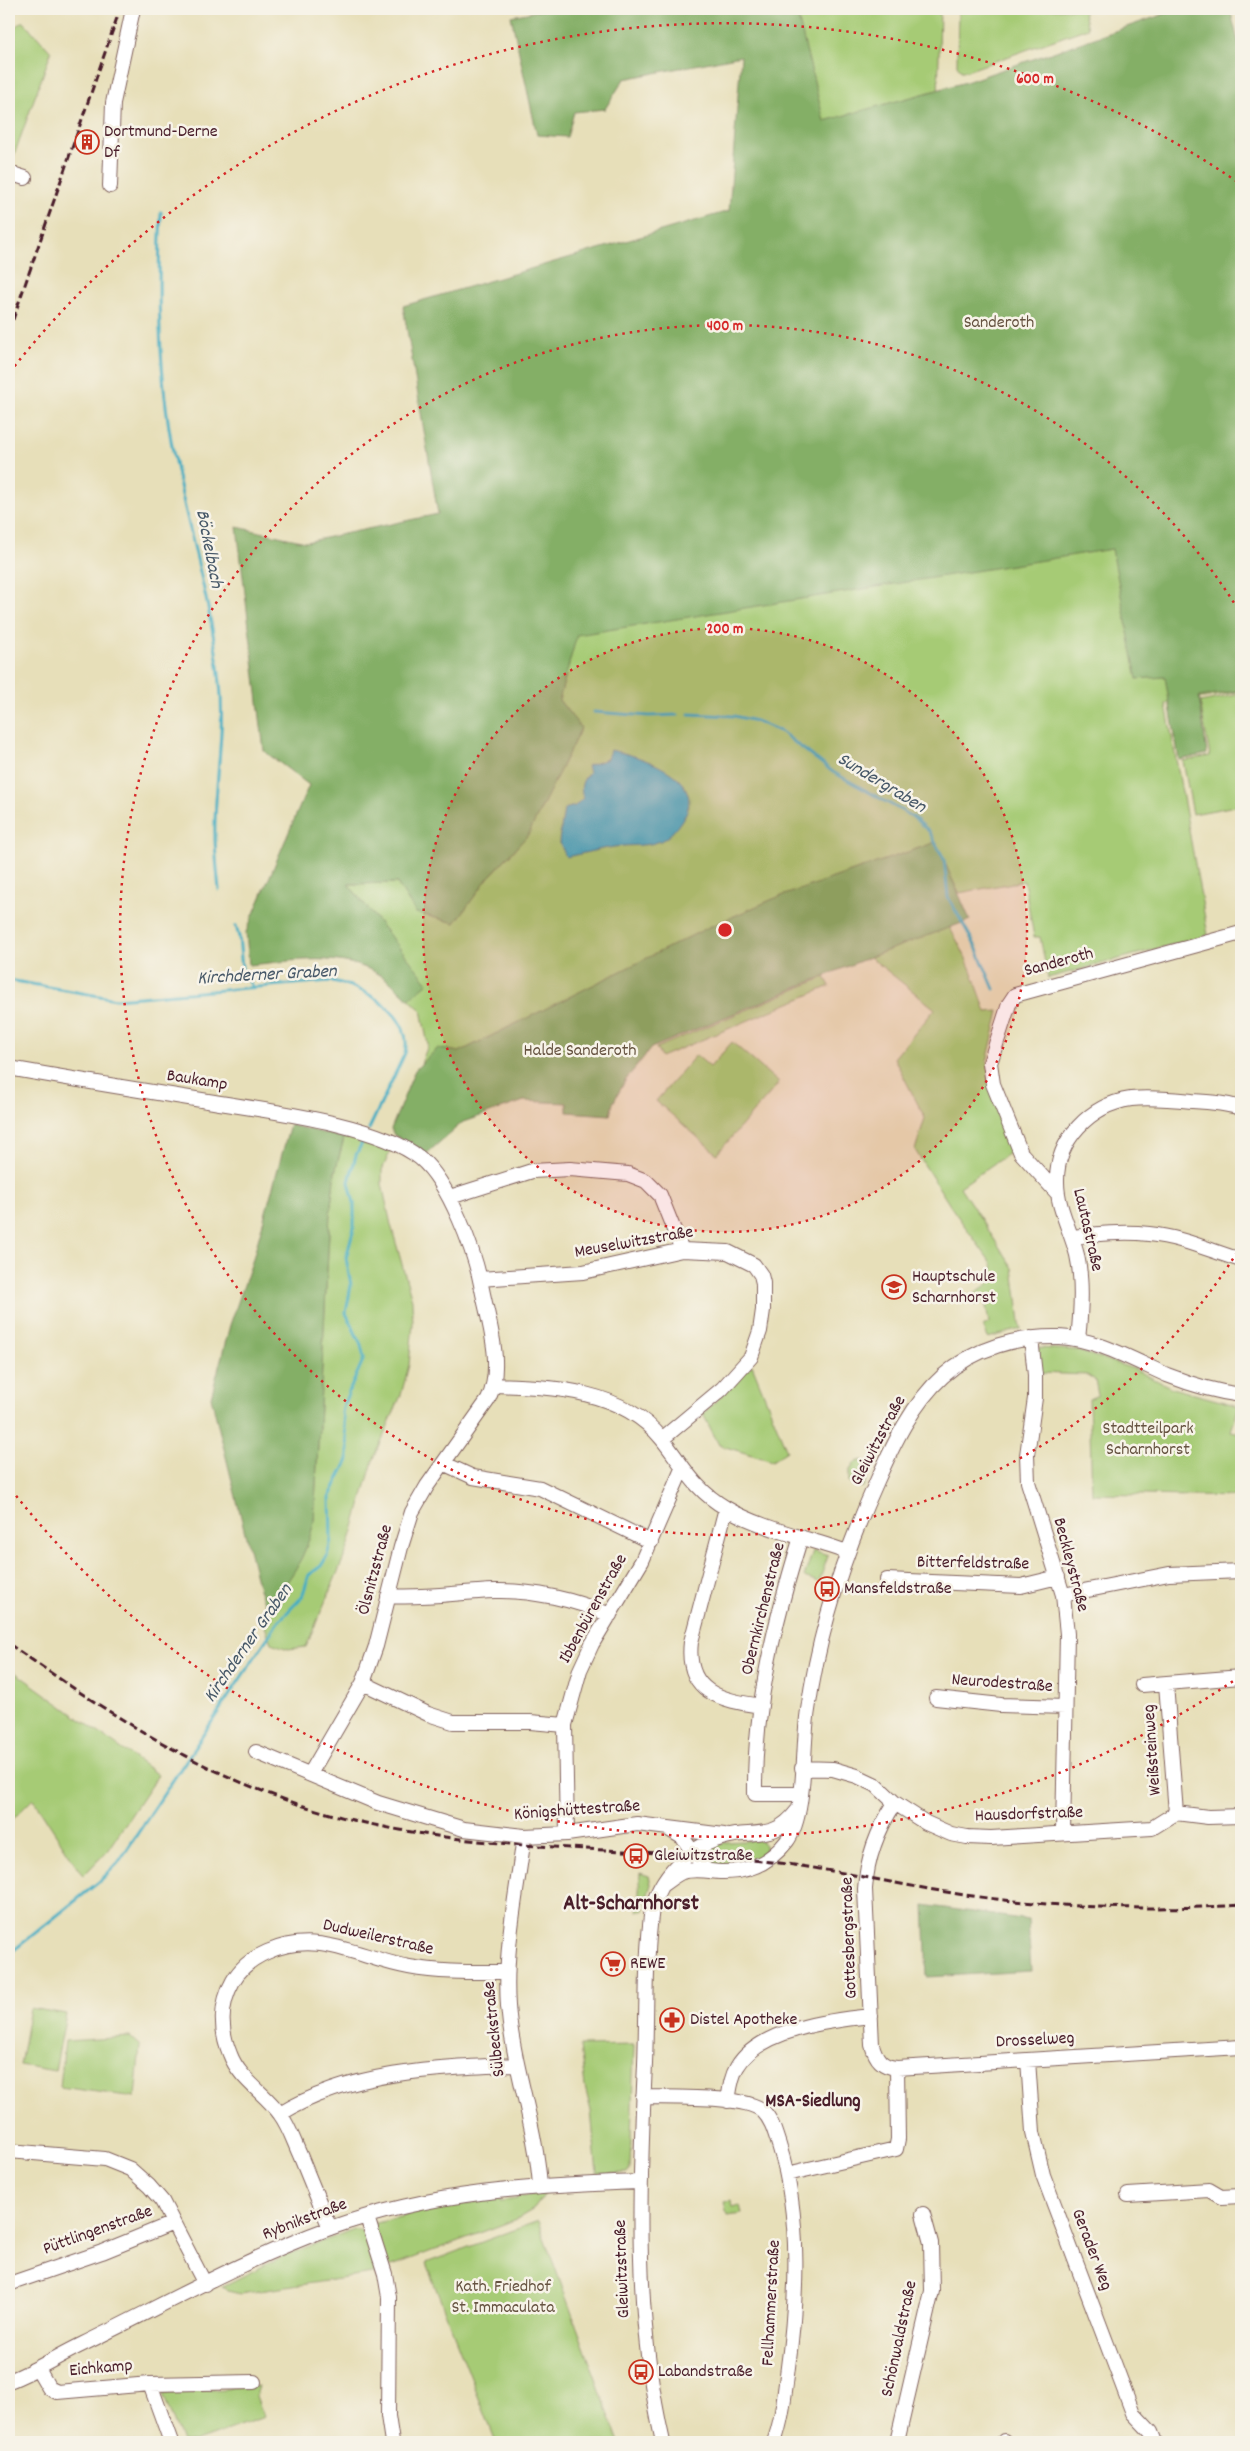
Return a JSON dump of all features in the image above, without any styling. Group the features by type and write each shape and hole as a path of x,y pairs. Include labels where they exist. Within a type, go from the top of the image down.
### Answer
{"street":[{"path":"110,186 113,103 133,9"},
{"path":"9,173 25,178"},
{"name":"Sanderoth","path":"1058,1194 1021,1153 993,1084 990,1063 1010,1004 1015,995 1241,933"},
{"name":"Baukamp","path":"9,1068 286,1114 378,1137 399,1145 423,1160 450,1197"},
{"name":"Lautastraße","path":"1078,1339 1080,1274 1072,1237 1058,1194 1057,1171 1061,1151 1077,1127 1104,1108 1125,1100 1155,1098 1226,1104 1241,1108"},
{"path":"682,1250 660,1195 646,1181 628,1174 570,1169 532,1171 450,1197 480,1279 493,1350 494,1385 539,1386 602,1398 638,1417 662,1439 682,1469 698,1487 726,1508 801,1537 847,1552"},
{"path":"1072,1237 1113,1233 1150,1234 1183,1241 1241,1260"},
{"name":"Meuselwitzstraße","path":"480,1279 583,1272 682,1250 728,1252 754,1265 761,1275 763,1310 760,1332 751,1357 722,1389 662,1439"},
{"name":"Gleiwitzstraße","path":"662,1885 680,1873 706,1870 744,1870 764,1863 787,1841 798,1821 808,1710 818,1657 847,1552 887,1460 911,1414 925,1395 944,1376 971,1357 998,1345 1031,1338 1078,1339 1196,1385 1241,1394"},
{"name":"Beckleystraße","path":"1031,1338 1035,1375 1035,1398 1027,1455 1028,1482 1063,1595 1067,1634 1063,1833"},
{"name":"Ölsnitzstraße","path":"310,1774 363,1683 376,1646 410,1519 427,1486 445,1464 488,1400 494,1385"},
{"path":"445,1464 473,1477 540,1488 651,1542"},
{"name":"Ibbenbürenstraße","path":"567,1834 564,1726 582,1665 632,1579 651,1542 682,1469"},
{"path":"726,1508 694,1627 690,1650 692,1664 700,1683 710,1693 733,1702 761,1706"},
{"name":"Obernkirchenstraße","path":"801,1537 777,1616 765,1674 756,1745 755,1794 801,1794"},
{"path":"1063,1595 1169,1574 1241,1571"},
{"name":"Bitterfeldstraße","path":"887,1580 1021,1586 1058,1578"},
{"path":"388,1596 413,1598 493,1591 516,1592 549,1596 610,1616"},
{"name":"Weißsteinweg","path":"1142,1685 1241,1676"},
{"path":"363,1683 428,1714 453,1722 530,1722 564,1726"},
{"name":"Weißsteinweg","path":"1166,1684 1176,1813"},
{"name":"Neurodestraße","path":"936,1698 1001,1705 1065,1707"},
{"name":"Königshüttestraße","path":"256,1752 413,1815 464,1829 524,1836 567,1834 636,1824 734,1836"},
{"name":"Hausdorfstraße","path":"802,1768 833,1769 857,1776 876,1786 896,1803 926,1823 951,1834 967,1837 991,1838 1152,1828 1176,1813"},
{"name":"Gottesbergstraße","path":"728,2100 730,2084 738,2065 763,2043 799,2028 872,2016 865,1888 866,1866 879,1831 896,1803"},
{"name":"Gleiwitzstraße","path":"662,2442 645,2345 640,2273 640,2182 652,1908 668,1874 692,1852 710,1842 734,1836 760,1834 780,1828 798,1808"},
{"path":"1176,1813 1208,1818 1241,1816"},
{"path":"668,1828 682,1836 706,1870"},
{"path":"760,1834 766,1837 775,1853"},
{"name":"Sülbeckstraße","path":"524,1836 507,1972 508,2005 516,2065 539,2165 540,2186"},
{"name":"Dudweilerstraße","path":"330,2228 280,2114 241,2073 230,2055 223,2030 224,2008 231,1985 246,1964 258,1955 284,1944 312,1942 340,1947 408,1967 437,1971 507,1972"},
{"path":"788,2174 896,2149 898,2139 897,2068 884,2066 875,2055 872,2045 872,2016"},
{"name":"Drosselweg","path":"897,2068 1241,2047"},
{"name":"Gerader Weg","path":"1028,2060 1033,2132 1043,2175 1133,2413 1151,2432 1155,2442"},
{"path":"280,2114 323,2094 392,2075 445,2068 516,2065"},
{"name":"Fellhammerstraße","path":"643,2097 728,2100 747,2103 763,2112 773,2127 788,2174 794,2237 795,2280 788,2368 781,2418 774,2442"},
{"path":"9,2151 105,2159 130,2169 149,2186 173,2223 205,2284"},
{"name":"Rybnikstraße","path":"9,2381 272,2252 330,2228 367,2216 464,2194 540,2186 640,2182"},
{"path":"1128,2195 1209,2190 1221,2198 1241,2196"},
{"name":"Schönwaldstraße","path":"897,2442 932,2291 932,2243 923,2214"},
{"path":"367,2216 390,2296 388,2416 392,2442"},
{"name":"Püttlingenstraße","path":"9,2284 102,2252 173,2223"},
{"name":"Eichkamp","path":"38,2368 49,2388 57,2392 150,2384 254,2382"},
{"name":"Eichkamp","path":"150,2384 171,2442"}],"green space":[{"name":"Sanderoth","path":"547,9 796,9 824,121 966,82 1179,9 1230,9 1241,53 1241,690 1199,697 1207,754 1179,760 1165,677 1137,679 1112,549 577,635 559,700 581,728 528,835 488,878 455,923 416,913 397,883 348,884 428,983 409,999 382,976 367,968 351,963 334,960 300,960 249,965 246,932 309,785 264,751 237,527 306,542 438,514 403,306 729,211 741,56 624,79 605,109 574,112 567,137 537,135 511,16"},
{"name":"Sanderoth","path":"793,9 940,9 938,101 1227,9 1241,49 1241,692 1166,704 1208,935 1048,978 1040,937 1034,937 1024,881 959,893 938,852 475,1050 421,1064 428,1045 421,1010 409,999 427,983 348,884 397,883 416,913 488,878 517,847 563,633 917,576"},
{"path":"958,9 1083,9 1088,28 967,71 961,71 957,65"},
{"path":"23,21 51,52 12,161 9,160 9,31"},
{"path":"1241,694 1241,805 1193,814 1183,761 1210,756 1200,702"},
{"name":"Halde Sanderoth","path":"936,842 970,920 870,957 651,1048 625,1081 613,1103 610,1115 567,1112 567,1103 524,1101 463,1122 426,1154 394,1135 391,1129 415,1070 438,1048 459,1052 709,927 773,899"},
{"path":"949,927 966,957 986,1012 999,1011 987,1062 1015,1149 960,1187 1013,1268 1021,1329 988,1338 983,1326 989,1323 985,1301 976,1305 972,1295 985,1287 991,1279 992,1264 951,1207 915,1150 925,1118 894,1058 935,1009 870,957"},
{"path":"825,977 830,986 661,1057 656,1048"},
{"path":"732,1042 779,1083 717,1154 656,1101 696,1055 710,1067"},
{"path":"290,1125 344,1138 335,1172 330,1213 314,1522 306,1547 296,1568 283,1588 266,1607 259,1589 211,1397 230,1325 252,1262"},
{"path":"353,1136 391,1150 382,1170 382,1184 391,1225 412,1300 413,1324 409,1365 401,1395 373,1461 348,1548 306,1647 288,1649 271,1643 260,1613 285,1586 314,1522 330,1213 335,1172 344,1138"},
{"name":"Stadtteilpark Scharnhorst","path":"1038,1348 1075,1350 1134,1369 1172,1388 1239,1406 1231,1431 1241,1433 1241,1497 1092,1494 1089,1399 1098,1395 1095,1380 1087,1375 1039,1373"},
{"path":"752,1365 787,1451 772,1461 719,1445 703,1414"},
{"path":"862,1460 869,1464 871,1469 863,1487 855,1487 849,1482 849,1472 854,1463"},
{"path":"813,1551 828,1556 819,1582 804,1577"},
{"path":"9,1668 158,1775 107,1851 83,1876 33,1799 9,1823"},
{"path":"760,1840 765,1845 765,1853 746,1863 732,1866 710,1866 702,1856 703,1852 726,1842"},
{"path":"640,1873 649,1876 651,1884 643,1911 638,1911"},
{"path":"924,1905 1028,1920 1031,1971 927,1977"},
{"path":"30,2008 66,2014 55,2071 20,2065"},
{"path":"130,2037 140,2046 135,2097 60,2087 65,2041"},
{"path":"634,2045 630,2169 628,2173 597,2174 591,2111 585,2087 580,2046"},
{"path":"545,2194 534,2209 517,2219 392,2266 386,2265 373,2224 430,2209 501,2198 501,2201 517,2199 517,2196"},
{"path":"732,2200 733,2207 740,2205 742,2214 727,2216 724,2202"},
{"name":"Kath. Friedhof St. Immaculata","path":"538,2221 619,2442 496,2442 426,2263"},
{"path":"354,2229 362,2231 379,2273 240,2294 228,2291 223,2286 281,2257"},
{"path":"259,2386 256,2396 264,2417 194,2442 182,2442 163,2394"}],"water":[{"path":"610,750 651,762 678,779 686,789 689,801 685,815 672,833 660,841 608,848 566,857 559,841 564,809 575,806 583,798 582,784 589,773 587,766 607,759"}],"waterway":[{"name":"Böckelbach","path":"161,212 159,300 161,359 167,417 178,476 211,623 220,683 221,735 215,831 219,890"},
{"name":"Sundergraben","path":"594,712 649,716 678,715"},
{"name":"Sundergraben","path":"689,714 734,716 756,721 780,731 833,772 913,817 929,831 944,859 948,897 976,947 994,989"},
{"name":"Böckelbach","path":"236,926 242,969"},
{"name":"Kirchderner Graben","path":"9,980 116,999 330,981 357,989 383,1004 394,1015 402,1026 406,1039 405,1053 369,1129"},
{"name":"Kirchderner Graben","path":"248,980 253,988"},
{"name":"Kirchderner Graben","path":"9,1954 100,1881 118,1863 278,1622 302,1597 309,1575 321,1566 327,1556 331,1540 330,1496 348,1460 348,1446 342,1413 344,1403 364,1358 361,1345 346,1313 351,1285 346,1258 354,1228 354,1203 349,1182 356,1155 365,1137"}],"railway":[{"path":"9,331 120,9"},
{"path":"9,1644 137,1728 180,1753 224,1775 319,1811 370,1824 421,1834 525,1845 682,1854 787,1864 965,1895 1034,1903 1137,1908 1241,1905"}],"place":[{"name":"Dortmund-Derne Df","path":"87,142"},
{"name":"Hauptschule Scharnhorst","path":"894,1287"},
{"name":"Mansfeldstraße","path":"827,1589"},
{"name":"Gleiwitzstraße","path":"636,1856"},
{"name":"REWE","path":"613,1964"},
{"name":"Distel Apotheke","path":"672,2020"},
{"name":"Labandstraße","path":"641,2372"}],"district":[{"name":"Alt-Scharnhorst","path":"631,1904"},
{"name":"MSA-Siedlung","path":"813,2102"}]}
